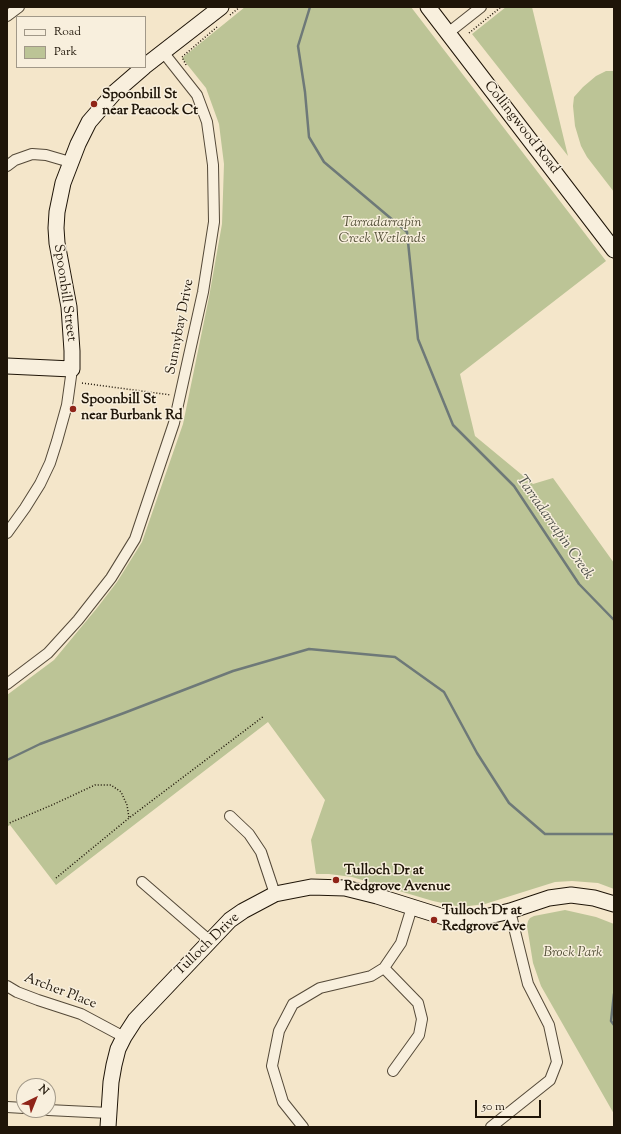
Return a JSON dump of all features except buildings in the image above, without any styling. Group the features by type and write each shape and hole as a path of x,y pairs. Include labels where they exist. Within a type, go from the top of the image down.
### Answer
{"street":[{"path":"7,16 19,7"},
{"name":"Collingwood Road","path":"428,7 614,250"},
{"path":"448,33 481,7"},
{"name":"Spoonbill Street","path":"146,65 163,52 225,12"},
{"name":"Sunnybay Drive","path":"7,684 48,653 78,620 111,578 135,539 174,423 203,292 214,222 213,165 207,122 197,95 163,52"},
{"name":"Spoonbill Street","path":"7,533 40,484 50,463 58,441 67,405 72,369 72,352 69,307 57,243 56,228 62,182 78,144 90,122 115,92 143,68"},
{"path":"7,166 15,160 32,154 46,155 70,162"},
{"path":"7,366 72,369"},
{"path":"230,816 249,834 261,852 275,894"},
{"path":"142,882 210,941"},
{"name":"Tulloch Drive","path":"108,1120 114,1065 124,1036 135,1020 230,920 243,911 275,894 311,886 345,888 377,896 447,918 464,919 485,917 510,911 549,898 571,895 594,898 614,904"},
{"path":"303,1127 283,1102 272,1066 279,1031 294,1004 320,988 371,976 384,968 401,943 412,908"},
{"path":"491,1127 550,1080 557,1062 549,1025 528,984 510,911"},
{"path":"384,968 418,1003 422,1019 419,1035 393,1071"},
{"name":"Archer Place","path":"7,986 17,992 38,1000 81,1014 124,1036"},
{"path":"56,1111 108,1120"}],"path":[{"path":"225,12 240,7"},
{"path":"469,33 501,7"},
{"path":"189,70 182,57 217,26"},
{"path":"82,383 180,397"},
{"path":"56,878 129,818 264,716"},
{"path":"7,824 95,785 111,785 122,792 127,805 129,818"}],"green space":[{"name":"Tarradarrapin Creek Wetlands","path":"245,7 411,7 606,261 460,374 475,436 533,484 553,478 614,563 614,889 598,883 572,881 555,882 485,904 461,907 433,901 352,877 316,874 311,840 325,800 268,722 56,885 10,825 7,827 7,695 54,660 117,582 142,542 183,424 209,297 222,224 224,164 219,124 206,88 182,58"},
{"path":"506,7 532,7 568,156 472,34"},
{"path":"606,71 614,71 614,192 587,157 581,146 575,126 573,106 574,97 583,87 596,76"},
{"name":"Brock Park","path":"565,910 596,917 614,924 614,1114 541,986 533,963 527,926 528,921 534,916"}],"waterway":[{"name":"Tarradarrapin Creek","path":"310,7 298,46 305,92 309,137 324,162 407,232 418,339 453,425 514,486 579,584 614,620"},
{"path":"7,760 40,744 233,671 309,649 395,657 444,692 477,753 509,803 545,834 614,834"},
{"name":"Tarradarrapin Creek","path":"614,994 611,1021 614,1025"}],"place":[{"name":"Spoonbill St near Peacock Ct","path":"94,104"},
{"name":"Spoonbill St near Burbank Rd","path":"73,409"},
{"name":"Tulloch Dr at Redgrove Avenue","path":"336,880"},
{"name":"Tulloch Dr at Redgrove Ave","path":"434,920"}]}
